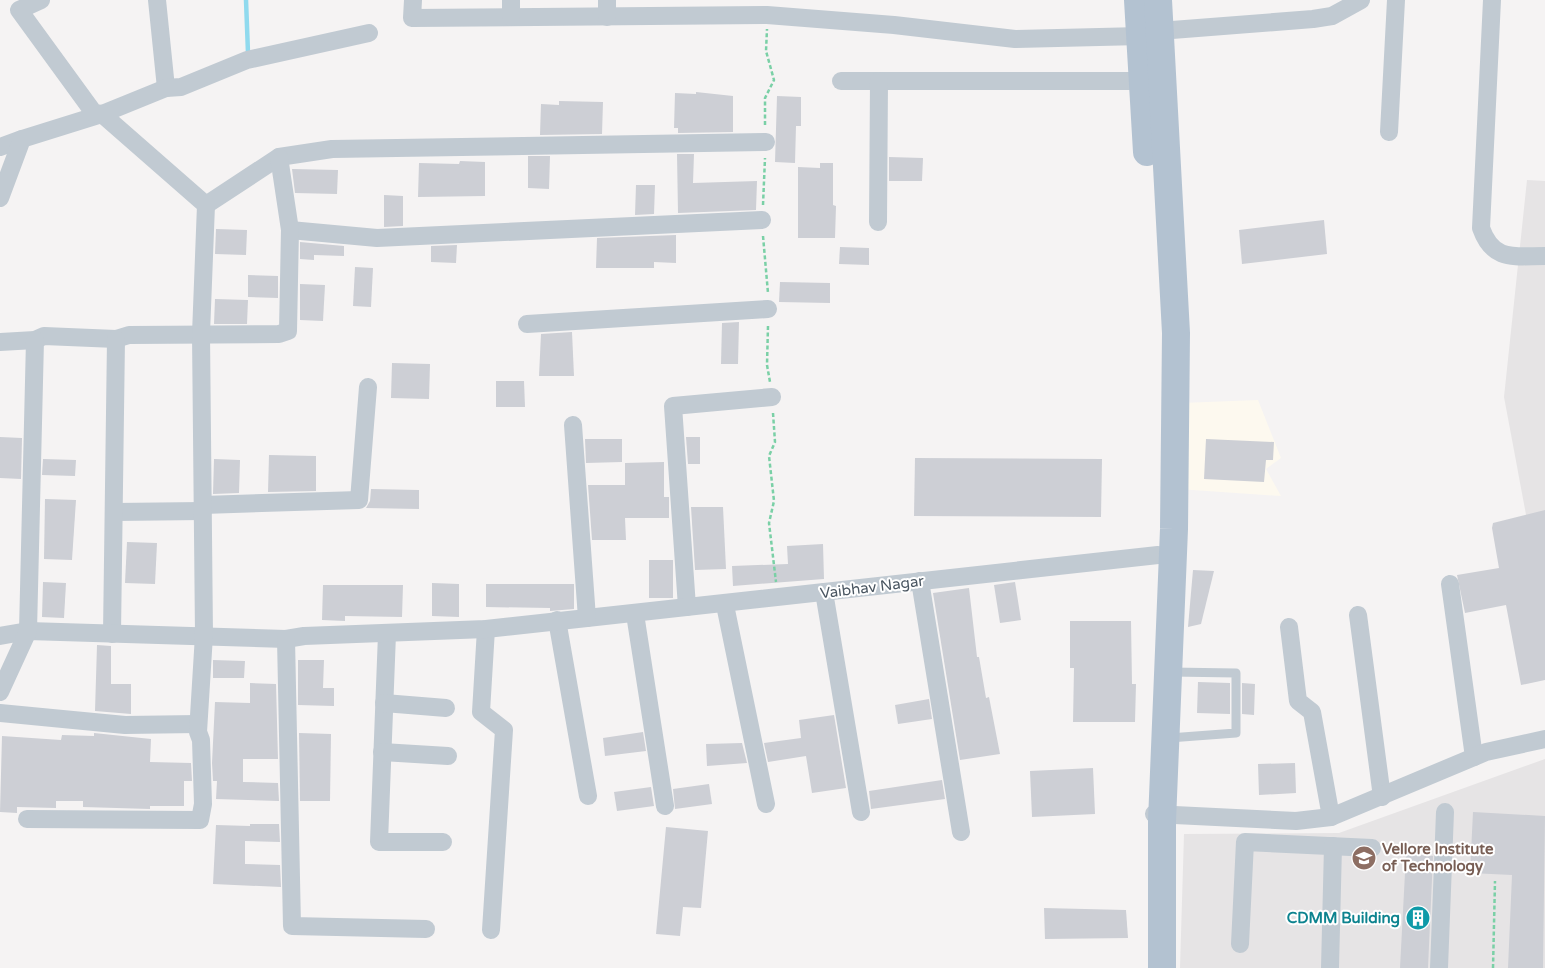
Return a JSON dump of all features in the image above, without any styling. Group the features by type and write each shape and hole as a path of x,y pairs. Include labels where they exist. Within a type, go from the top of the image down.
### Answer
{"main road":[{"path":"1138,0 1150,34 1176,333 1174,530 1166,738 1146,892 1148,968"},
{"path":"1158,0 1150,34 1143,81 1157,334 1159,433 1156,814 1162,968"}],"street":[{"path":"41,0 15,5 94,113 102,114 206,204"},
{"path":"157,0 166,88"},
{"path":"412,0 412,18 511,9 710,8 1015,39 1150,34 1313,19 1332,16 1361,0"},
{"path":"1389,132 1396,0"},
{"path":"1492,0 1481,228 1486,242 1495,251 1510,256 1545,256"},
{"path":"0,147 102,114 166,88 180,87 247,60 369,33"},
{"path":"841,81 1143,81"},
{"path":"878,222 879,81"},
{"path":"0,198 22,139"},
{"path":"206,204 279,157 332,149 766,142"},
{"path":"0,342 35,340 44,336 116,339 129,336 279,334 288,331 290,230 279,157"},
{"path":"27,819 200,820 203,804 201,740 198,724 204,635 201,334 206,204"},
{"path":"290,230 377,238 762,220"},
{"path":"528,324 768,309"},
{"path":"112,634 116,339"},
{"path":"0,692 28,631 35,340"},
{"path":"114,512 359,500 368,387"},
{"path":"687,607 673,406 772,396"},
{"path":"573,425 587,618"},
{"name":"Vaibhav Nagar","path":"0,636 28,631 286,639 304,636 486,629 557,620 724,605 1158,555"},
{"path":"920,581 961,832"},
{"path":"1450,584 1474,757"},
{"path":"824,592 861,812"},
{"path":"724,605 766,804"},
{"path":"635,614 665,806"},
{"path":"1358,615 1382,797"},
{"path":"557,620 588,796"},
{"path":"1289,627 1298,701 1312,712 1331,817"},
{"path":"486,629 481,712 504,730 491,930"},
{"path":"387,634 379,842 443,842"},
{"path":"286,639 292,926 426,929"},
{"path":"384,703 446,708"},
{"path":"0,713 125,725 198,724"},
{"path":"1156,814 1296,821 1331,817 1474,757 1522,743 1545,739"},
{"path":"382,752 448,756"},
{"path":"1439,968 1445,812"},
{"path":"1240,944 1245,842 1372,848"},
{"path":"1330,968 1333,846"}],"lane":[{"path":"1166,738 1236,733 1236,673 1168,672"}],"path":[{"path":"1493,968 1495,882"}],"shaded area":[{"path":"1527,180 1545,181 1545,616 1504,397"},
{"path":"1258,400 1281,458 1266,469 1281,496 1178,489 1181,403"},
{"name":"Vellore Institute of Technology","path":"1545,759 1545,968 1180,968 1184,834 1339,833"}],"building":[{"path":"696,92 733,96 733,132 678,133 678,128 674,128 675,93 696,94"},
{"path":"777,96 801,97 801,126 796,126 795,163 775,162"},
{"path":"559,101 603,102 602,134 540,135 541,104 559,105"},
{"path":"677,154 694,154 693,183 757,181 756,210 678,213"},
{"path":"528,156 550,156 549,189 528,188"},
{"path":"889,157 923,158 922,181 889,181"},
{"path":"460,161 485,162 485,196 418,197 419,163 459,164"},
{"path":"820,163 833,163 833,205 836,206 835,238 798,238 798,167 820,168"},
{"path":"292,169 338,170 337,194 295,193"},
{"path":"636,185 655,185 654,214 635,215"},
{"path":"384,195 403,196 403,226 384,227"},
{"path":"1324,220 1327,254 1242,264 1239,230"},
{"path":"216,229 247,230 246,255 215,254"},
{"path":"676,235 676,263 654,262 654,268 596,268 597,238"},
{"path":"300,242 344,246 344,256 314,255 314,260 300,259"},
{"path":"457,245 456,263 431,262 431,246"},
{"path":"840,247 869,248 869,265 839,264"},
{"path":"355,267 373,268 371,307 353,306"},
{"path":"248,275 278,276 278,298 248,297"},
{"path":"780,282 830,283 830,303 779,302"},
{"path":"300,284 325,285 323,321 300,320"},
{"path":"215,299 248,300 247,324 214,324"},
{"path":"739,322 738,364 721,364 722,323"},
{"path":"572,332 574,376 539,376 541,334"},
{"path":"392,363 430,364 429,399 391,398"},
{"path":"496,381 524,381 525,407 496,407"},
{"path":"0,437 22,438 21,479 0,478"},
{"path":"686,437 700,437 700,464 688,464"},
{"path":"585,439 622,439 622,462 586,463"},
{"path":"1206,439 1274,442 1273,460 1266,460 1264,482 1204,479"},
{"path":"269,455 316,456 316,491 268,492"},
{"path":"915,458 1102,459 1101,517 914,516"},
{"path":"43,459 76,460 75,476 42,475"},
{"path":"214,459 240,460 239,493 213,494"},
{"path":"664,462 664,497 669,497 669,518 625,518 626,540 592,540 588,485 625,485 625,463"},
{"path":"371,489 419,490 419,509 366,508 370,501"},
{"path":"45,499 76,500 72,560 44,559"},
{"path":"691,507 723,507 726,569 695,570"},
{"path":"1545,510 1545,680 1521,685 1506,605 1465,613 1457,575 1499,568 1492,528 1493,523"},
{"path":"127,542 157,543 155,584 125,583"},
{"path":"823,544 824,579 733,586 732,566 788,564 787,546"},
{"path":"649,560 673,560 673,598 649,598"},
{"path":"1193,570 1214,571 1201,624 1188,627"},
{"path":"43,582 66,583 64,618 42,617"},
{"path":"1015,582 1021,620 1000,623 994,585"},
{"path":"432,583 459,584 459,617 432,616"},
{"path":"486,584 574,584 574,609 550,611 550,608 486,607"},
{"path":"323,585 403,585 402,617 345,616 345,621 322,620"},
{"path":"969,588 977,657 979,657 986,698 989,697 1000,754 960,760 933,593"},
{"path":"1070,621 1131,621 1132,684 1136,684 1135,722 1073,722 1074,668 1070,668"},
{"path":"97,645 111,646 111,684 131,684 131,714 95,711"},
{"path":"213,660 245,661 244,678 213,678"},
{"path":"298,660 324,660 323,688 334,688 334,706 298,705"},
{"path":"1198,682 1230,683 1230,714 1197,713"},
{"path":"250,683 276,684 278,759 243,759 243,782 278,783 279,801 216,799 217,781 213,781 212,763 215,702 250,703"},
{"path":"1242,683 1255,684 1254,715 1242,714"},
{"path":"929,699 932,719 898,724 895,705"},
{"path":"834,715 846,788 812,793 806,756 768,762 764,743 801,738 799,720"},
{"path":"643,732 646,751 605,756 603,738"},
{"path":"94,733 151,739 150,762 191,763 192,781 184,781 184,806 150,806 150,809 83,807 83,801 56,801 56,808 17,807 17,813 0,812 2,736 61,740 62,735 94,736"},
{"path":"299,733 331,734 330,801 300,801"},
{"path":"742,743 747,763 707,766 706,744"},
{"path":"1295,763 1296,793 1259,795 1258,764"},
{"path":"1093,768 1095,814 1032,817 1030,771"},
{"path":"942,780 945,799 871,809 869,791"},
{"path":"709,784 712,804 675,809 673,789"},
{"path":"651,787 654,806 617,811 614,792"},
{"path":"1473,812 1545,816 1543,968 1508,968 1512,875 1470,873"},
{"path":"250,824 279,824 280,842 245,841 245,864 280,865 281,887 213,884 216,825 250,826"},
{"path":"666,827 708,831 701,908 683,907 680,936 656,934"},
{"name":"CDMM Building","path":"1406,854 1433,856 1428,968 1400,968"},
{"path":"1044,908 1126,910 1128,938 1045,939"}],"waterway":[{"path":"246,0 248,53"}],"place":[{"name":"Vellore Institute of Technology","path":"1364,858"},
{"name":"CDMM Building","path":"1418,918"}]}
